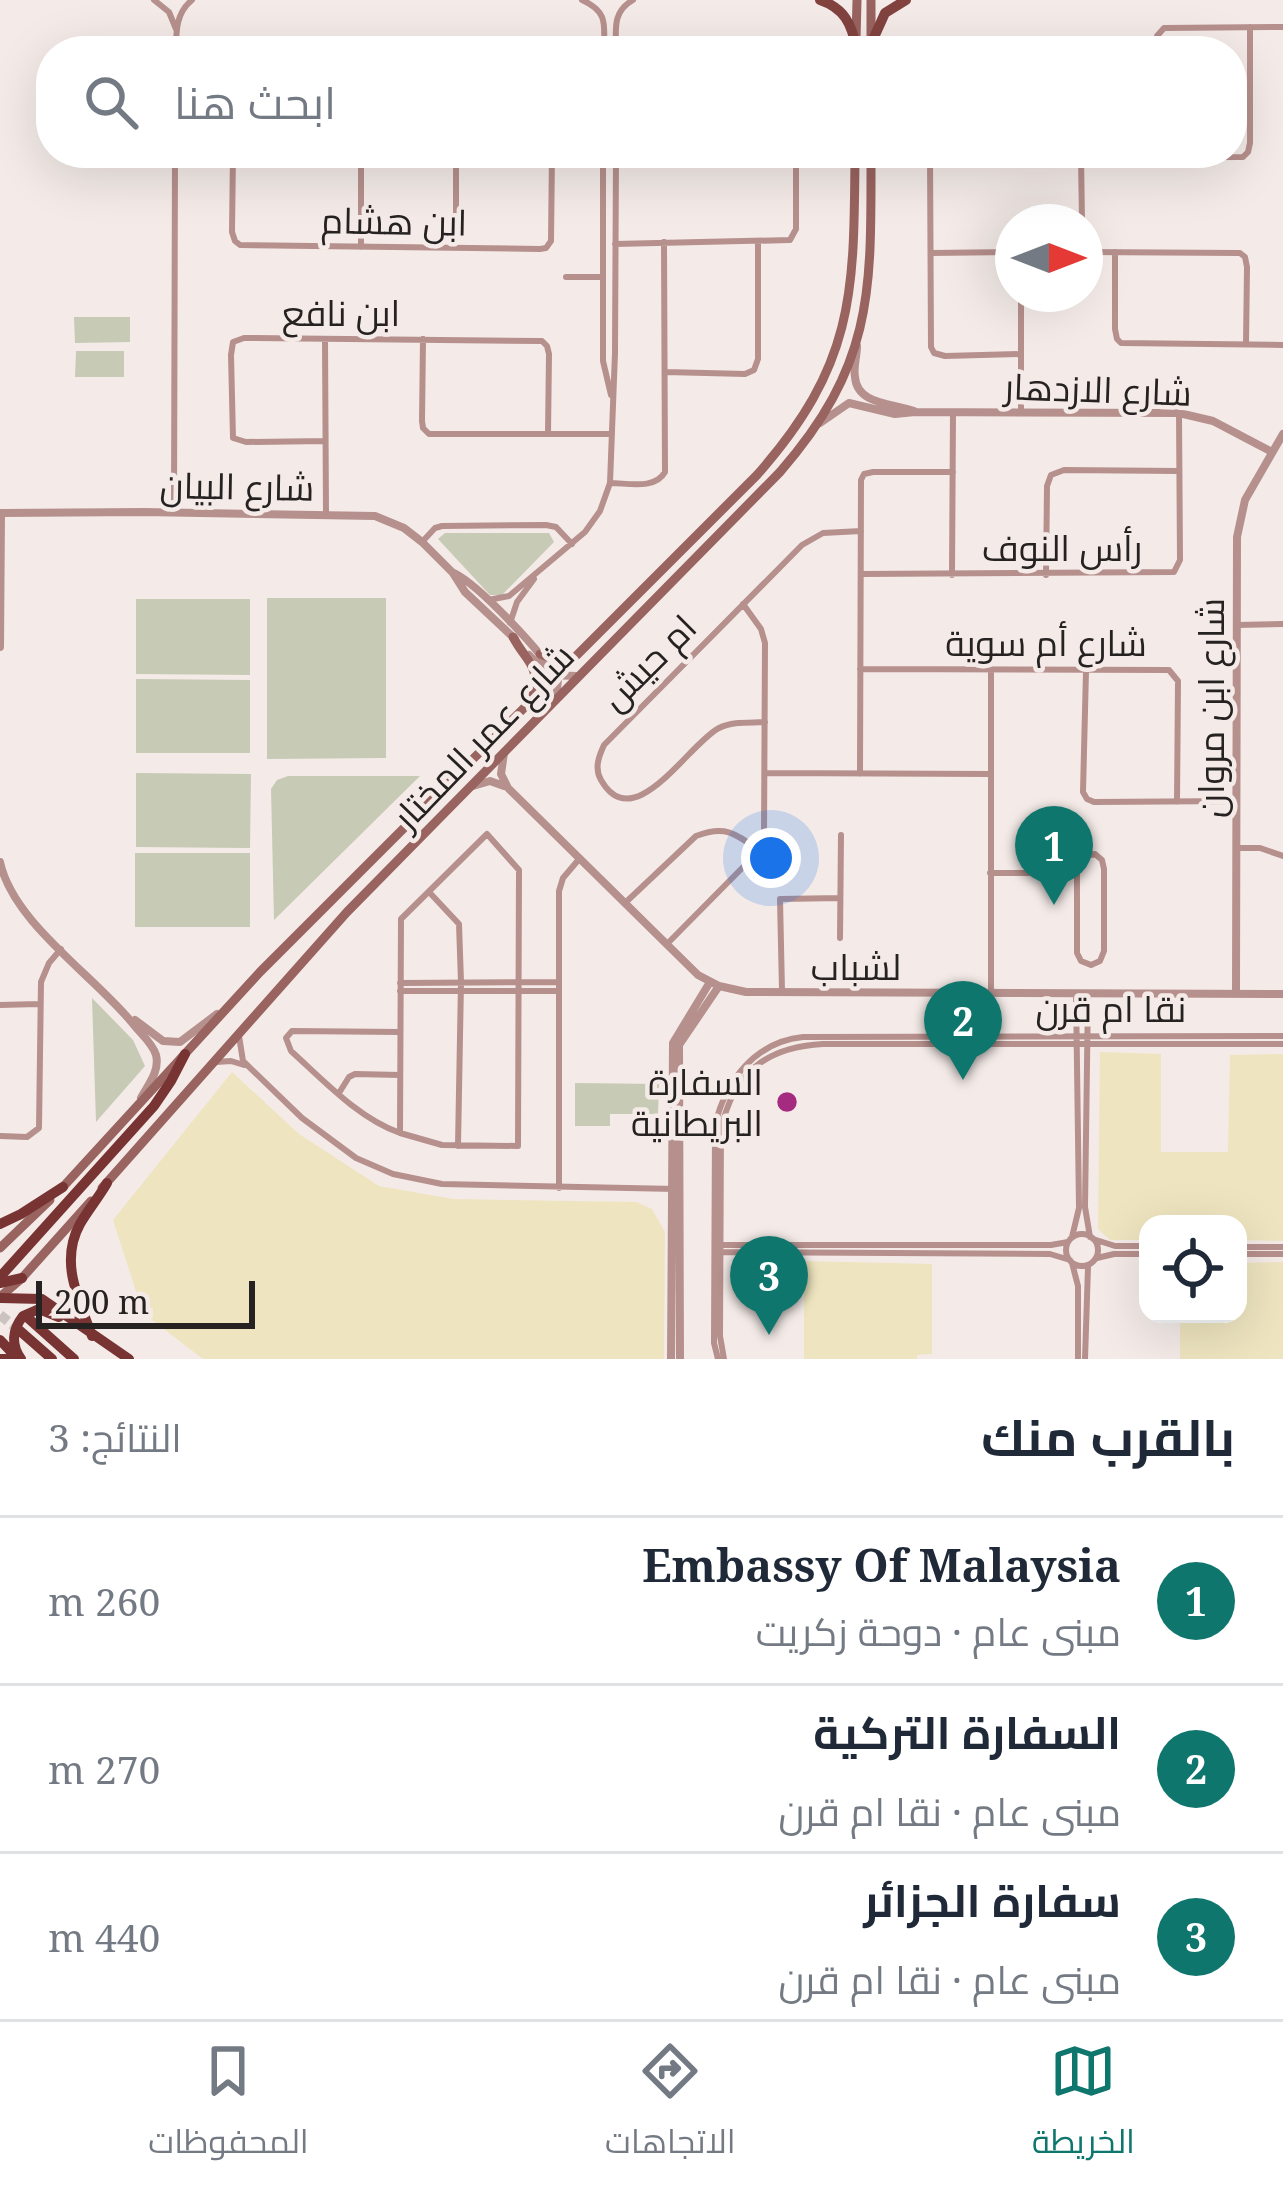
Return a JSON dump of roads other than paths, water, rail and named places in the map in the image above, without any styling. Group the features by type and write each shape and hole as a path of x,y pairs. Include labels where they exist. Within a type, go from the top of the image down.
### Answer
{"highway":[{"path":"0,1280 154,1106 184,1054"},
{"path":"92,1336 76,1294 71,1256 76,1233 107,1183"},
{"path":"0,1224 63,1187"},
{"path":"0,1280 22,1278"},
{"path":"0,1297 42,1299 129,1359"},
{"path":"20,1359 14,1335 22,1316 39,1309 79,1326"},
{"path":"28,1318 74,1359"},
{"path":"19,1330 52,1359"},
{"path":"0,1340 20,1359"}],"main road":[{"path":"820,0 846,16 852,36"},
{"path":"856,0 856,36"},
{"path":"871,0 871,36"},
{"path":"876,36 885,14 907,0"},
{"name":"شارع عمر المختار","path":"0,1248 63,1187 234,1001 757,475 802,421 838,346 849,304 855,168"},
{"name":"شارع عمر المختار","path":"0,1297 22,1278 347,912 780,472 820,423 838,391 864,321 870,274 871,168"},
{"path":"513,638 536,671 532,701"},
{"path":"540,654 559,660 581,651"}],"street":[{"path":"154,0 170,12 176,30"},
{"path":"176,36 180,14 192,0"},
{"path":"582,0 603,18 604,36"},
{"path":"616,36 620,9 634,0"},
{"path":"1247,153 1250,27"},
{"path":"1157,36 1164,28 1283,27"},
{"path":"174,512 176,168"},
{"name":"ابن هشام","path":"233,168 232,232 237,244 244,246 540,249 549,245 552,234 552,168"},
{"path":"361,168 361,247"},
{"path":"452,248 456,168"},
{"path":"603,168 603,336 605,376 612,398"},
{"path":"487,601 509,596 572,544 600,511 610,483 616,168"},
{"path":"615,244 785,242 795,234 796,168"},
{"path":"930,168 930,341 934,353 1021,354"},
{"path":"1082,168 1082,204"},
{"path":"610,483 653,483 664,476 664,242"},
{"path":"666,372 745,374 754,370 758,359 758,242"},
{"path":"931,253 995,252"},
{"path":"1103,252 1240,253 1246,262 1246,344"},
{"path":"1115,252 1115,329 1121,343 1283,344"},
{"path":"566,277 603,277"},
{"path":"1021,312 1021,412"},
{"path":"603,336 615,336"},
{"name":"ابن نافع","path":"325,441 232,438 231,355 238,339 537,340 545,343 549,354 548,434"},
{"path":"325,339 326,514"},
{"path":"424,340 425,432 612,434"},
{"name":"شارع الازدهار","path":"857,344 854,378 862,394 915,412"},
{"name":"شارع الازدهار","path":"820,423 849,404 895,414 1179,413 1207,418 1272,452"},
{"path":"952,575 953,412"},
{"name":"رأس النوف","path":"861,574 1174,572 1180,560 1179,413"},
{"name":"شارع ابن مروان","path":"1236,994 1237,537 1245,500 1283,434"},
{"path":"1046,575 1051,475 1064,470 1178,471"},
{"path":"860,773 860,484 864,474 873,472 953,472"},
{"path":"0,513 0,647"},
{"name":"شارع البيان","path":"0,513 375,517 404,528 422,542 546,674 556,676"},
{"path":"422,542 442,526 552,525 572,544"},
{"name":"ام حيش","path":"765,722 731,724 712,732 638,798 614,794 597,771 604,745 810,539 826,532 861,531"},
{"path":"510,623 517,602 540,571"},
{"name":"شارع البيان","path":"453,573 510,623 556,676"},
{"path":"667,944 758,850 765,828 764,636 743,604"},
{"path":"1237,625 1283,624"},
{"name":"شارع أم سوية","path":"860,669 1167,669 1175,674 1178,687 1177,802"},
{"path":"991,670 991,994"},
{"path":"1086,671 1084,796 1094,802 1236,801"},
{"path":"556,698 556,676 578,676"},
{"path":"506,749 501,774 508,788 698,975 714,984 673,1043 675,1359"},
{"path":"765,773 990,773"},
{"path":"467,790 490,781 508,788"},
{"path":"625,903 696,836 730,832 758,850"},
{"path":"400,1032 292,1031 286,1044 371,1118 400,1133 442,1145 518,1146 519,870 487,834 400,919 400,987 400,1032 400,1133"},
{"path":"840,938 841,836"},
{"path":"1236,848 1260,848 1283,856"},
{"path":"1095,854 1103,863 1103,951 1100,961 1091,965 1077,953 1077,873 1085,855 1095,854"},
{"path":"559,1188 559,891 562,878 580,858"},
{"path":"0,862 10,894 154,1048 154,1076 138,1102"},
{"path":"990,873 1077,873"},
{"path":"430,893 459,924 458,1146"},
{"path":"782,993 780,899 840,898"},
{"path":"0,1136 27,1137 40,1128 40,1004 44,972 61,950"},
{"name":"لشباب","path":"714,984 739,992 782,993 1283,994"},
{"path":"400,987 560,987"},
{"path":"1076,994 1082,1039 1085,1207 1097,1251 1086,1280 1082,1359"},
{"path":"1082,1359 1078,1286 1066,1251 1079,1208 1082,1039 1088,994"},
{"path":"124,1012 163,1041 180,1042 234,1001"},
{"path":"0,1005 40,1004"},
{"path":"239,1036 243,1061 252,1071 330,1140 393,1174 442,1184 676,1189"},
{"name":"نقا ام قرن","path":"721,1359 717,1249 722,1130 742,1079 769,1056 801,1044 1283,1040"},
{"path":"214,1063 236,1062 252,1071"},
{"path":"339,1093 356,1074 400,1075"},
{"path":"717,1249 1051,1245 1082,1234 1106,1245 1139,1249"},
{"path":"717,1249 1050,1254 1081,1266 1139,1251"},
{"path":"1247,1250 1283,1250"}],"tunnel":[{"path":"0,1315 19,1330"}],"place":[{"name":"Embassy Of Malaysia","path":"1054,905"},
{"name":"السفارة التركية","path":"963,1080"},
{"name":"السفارة البريطانية","path":"787,1102"},
{"name":"سفارة الجزائر","path":"769,1335"}]}
